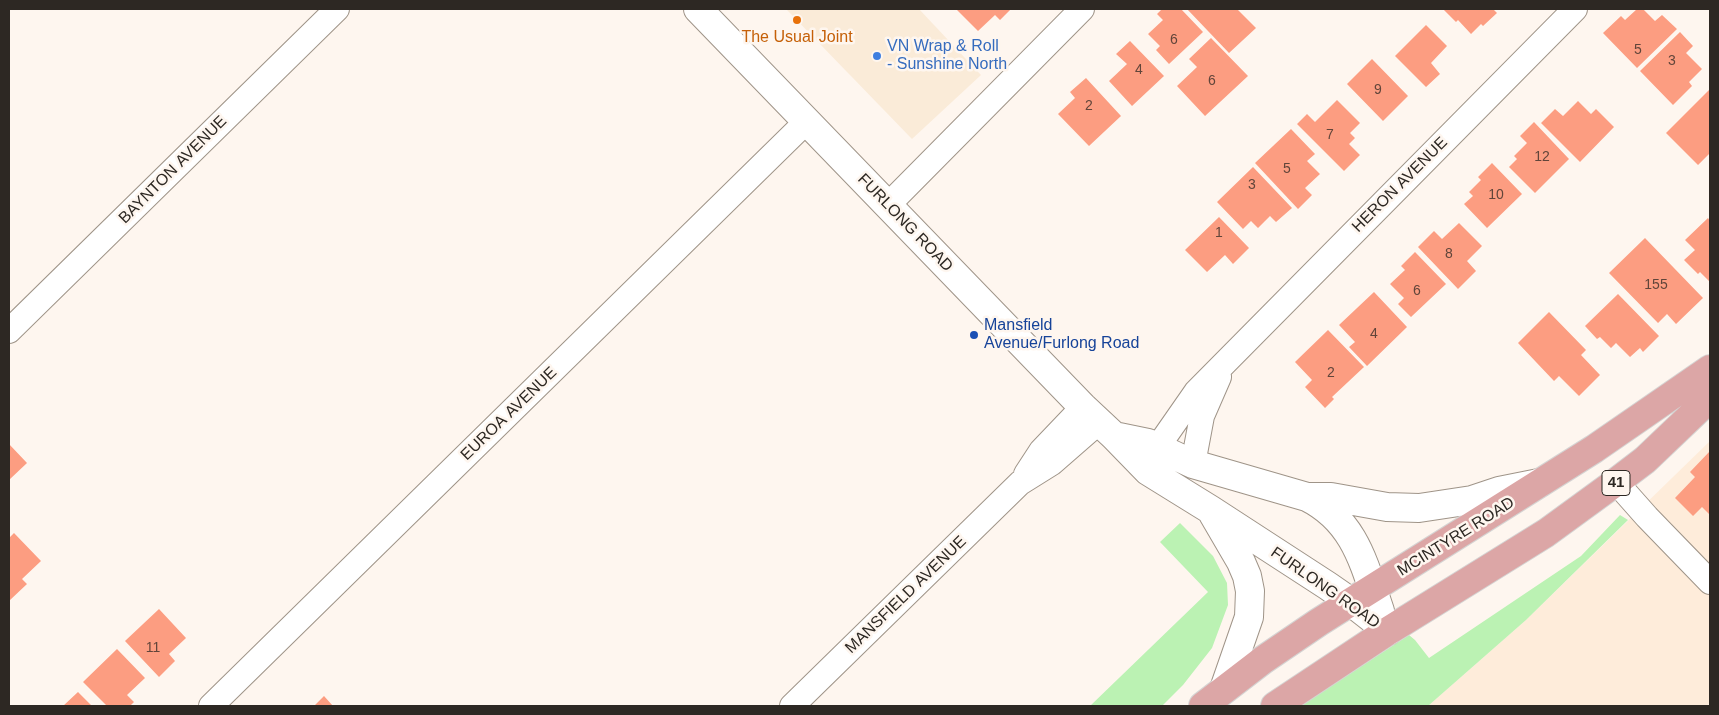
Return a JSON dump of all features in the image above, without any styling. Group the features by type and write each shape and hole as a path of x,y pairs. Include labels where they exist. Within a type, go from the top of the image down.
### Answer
{"main road":[{"name":"MCINTYRE ROAD","path":"1203,706 1290,641 1544,482 1610,439 1710,369"},
{"name":"41","path":"1275,706 1388,631 1546,533 1645,460 1710,398"}],"street":[{"name":"BAYNTON AVENUE","path":"9,331 336,9"},
{"name":"FURLONG ROAD","path":"698,9 1148,471 1211,510 1362,595 1388,631"},
{"path":"888,204 1082,9"},
{"name":"HERON AVENUE","path":"1157,448 1196,392 1575,9"},
{"name":"EUROA AVENUE","path":"210,706 807,121"},
{"name":"HERON AVENUE","path":"1193,464 1202,416 1208,398 1226,362"},
{"name":"FURLONG ROAD","path":"1098,421 1193,464 1307,497 1331,512 1350,534 1359,549 1362,595"},
{"name":"MANSFIELD AVENUE","path":"792,706 1020,484 1041,451 1098,421"},
{"path":"1307,497 1331,497 1387,507 1411,508 1439,506 1472,500 1499,491 1544,482"},
{"path":"1616,482 1710,582"},
{"path":"1211,510 1247,576 1250,591 1249,617 1224,689"}],"shaded area":[{"path":"786,9 919,9 981,75 912,139"},
{"path":"1710,441 1710,704 1705,706 1428,706 1526,620"}],"green space":[{"path":"1620,515 1628,520 1526,620 1428,706 1300,706 1409,635 1429,658 1581,556"},
{"path":"1180,523 1213,556 1227,583 1228,605 1212,648 1183,685 1162,706 1090,706 1208,592 1160,542"}],"building":[{"path":"956,9 1011,9 1000,20 995,15 978,31"},
{"path":"1162,9 1181,9 1203,32 1169,64 1156,50 1160,46 1148,34 1163,20 1157,14"},
{"path":"1187,9 1237,9 1256,28 1229,53"},
{"path":"1443,9 1493,9 1497,13 1471,34 1458,20 1456,22"},
{"path":"1637,9 1643,9 1655,21 1662,15 1677,29 1637,68 1603,33 1621,16 1625,20"},
{"path":"1426,25 1447,46 1431,63 1440,74 1426,87 1395,56"},
{"path":"1680,32 1693,46 1686,53 1702,69 1689,82 1692,86 1673,105 1640,71"},
{"path":"1211,38 1248,76 1205,116 1177,86 1197,67 1189,59"},
{"path":"1130,41 1164,76 1132,106 1109,81 1127,64 1116,54"},
{"path":"1372,59 1408,96 1383,121 1347,84"},
{"path":"1086,78 1121,116 1089,146 1058,114 1075,98 1070,92"},
{"path":"1710,89 1710,153 1698,165 1666,133"},
{"path":"1337,100 1360,123 1350,133 1355,138 1349,144 1360,155 1344,171 1297,124 1307,114 1315,122"},
{"path":"1578,101 1591,114 1596,109 1614,127 1580,162 1541,123 1555,109 1563,116"},
{"path":"1534,122 1569,159 1535,193 1509,167 1517,159 1514,156 1527,143 1520,136"},
{"path":"1291,129 1315,154 1307,161 1320,174 1305,188 1312,195 1298,209 1255,163"},
{"path":"1492,163 1522,194 1487,228 1464,204 1473,196 1469,192 1481,180 1478,177"},
{"path":"1253,167 1292,208 1276,222 1270,216 1258,228 1251,221 1243,229 1217,202"},
{"path":"1219,217 1249,248 1233,264 1225,255 1207,272 1185,250"},
{"path":"1708,218 1710,221 1710,282 1700,272 1698,274 1684,260 1695,250 1685,240"},
{"path":"1459,223 1482,246 1467,261 1476,271 1458,289 1418,247 1434,231 1442,239"},
{"path":"1645,238 1703,298 1676,324 1667,314 1658,323 1609,273"},
{"path":"1415,252 1446,284 1411,317 1398,304 1404,298 1390,284 1405,270 1401,266"},
{"path":"1374,292 1407,327 1367,366 1349,347 1355,342 1339,325"},
{"path":"1618,294 1659,336 1643,352 1640,348 1630,357 1616,343 1611,348 1600,337 1597,339 1585,326"},
{"path":"1549,312 1586,350 1581,355 1600,375 1579,396 1559,376 1554,381 1518,343"},
{"path":"1328,330 1364,367 1332,397 1334,399 1325,408 1305,387 1312,380 1295,362"},
{"path":"9,444 27,463 9,480"},
{"path":"1710,451 1710,515 1702,507 1693,516 1675,498 1695,477 1690,472"},
{"path":"14,533 41,561 22,579 27,584 9,601 9,538"},
{"path":"159,609 186,638 169,654 175,661 159,677 125,641"},
{"path":"117,649 145,678 127,695 134,702 130,706 107,706 83,682"},
{"path":"78,692 92,706 63,706"},
{"path":"324,696 333,706 314,706"}],"place":[{"name":"The Usual Joint","path":"797,20"},
{"name":"VN Wrap & Roll - Sunshine North","path":"877,56"},
{"name":"Mansfield Avenue/Furlong Road","path":"974,335"}]}
